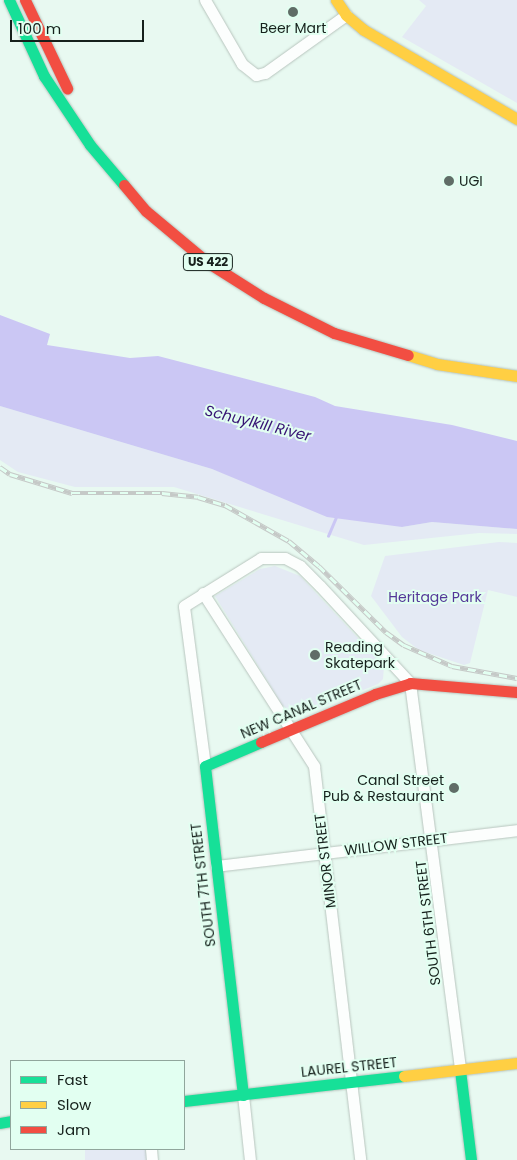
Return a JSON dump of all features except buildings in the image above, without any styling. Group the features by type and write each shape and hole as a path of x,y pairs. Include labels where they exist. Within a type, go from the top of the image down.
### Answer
{"main road":[{"name":"US 422","path":"9,0 44,76 90,145 146,211 207,262 264,298 334,333 437,364 517,376"},
{"name":"US 422","path":"25,0 57,72 88,123 155,201 224,260 309,309 376,336 462,358 517,364"},
{"path":"336,0 346,15 364,30 517,119"},
{"path":"410,683 517,692"},
{"name":"NEW CANAL STREET","path":"205,766 375,694 410,683"},
{"name":"SOUTH 7TH STREET","path":"205,766 243,1095"},
{"name":"LAUREL STREET","path":"185,1101 517,1063"},
{"name":"SOUTH 6TH STREET","path":"460,1070 471,1160"}],"street":[{"path":"205,0 242,64 250,73 258,74 346,15"},
{"path":"203,594 261,558 285,558 300,566 314,579 410,683"},
{"name":"SOUTH 7TH STREET","path":"203,594 184,606 205,766"},
{"name":"MINOR STREET","path":"203,594 314,766 360,1160"},
{"name":"SOUTH 6TH STREET","path":"410,683 433,840 460,1070"},
{"name":"WILLOW STREET","path":"216,866 517,830"},
{"name":"SOUTH 7TH STREET","path":"243,1095 250,1160"}],"green space":[{"path":"419,0 517,0 517,103 402,37 426,6"},
{"path":"0,406 212,469 267,490 402,527 432,522 517,529 517,534 479,533 364,545 174,487 75,487 18,472 0,460"},
{"name":"Heritage Park","path":"499,542 517,543 517,597 488,590 470,663 464,665 419,650 402,637 371,596 385,556"},
{"path":"275,566 300,576 384,666 383,679 378,684 291,719 215,596 260,569"},
{"path":"85,1150 147,1150 147,1160 85,1160"}],"water":[{"name":"Schuylkill River","path":"0,315 50,334 47,345 130,358 158,356 315,397 335,406 452,425 517,441 517,529 432,522 402,527 327,517 212,469 0,406"}],"waterway":[{"path":"328,536 337,515"}],"railway":[{"path":"0,467 10,474 72,493 162,493 198,497 225,505 289,541 319,566 386,632 404,645 452,666 517,678"}],"traffic: fast":[{"path":"9,0 44,76 90,145 124,185"},
{"path":"243,1095 205,766 261,742"},
{"path":"460,1070 471,1160"},
{"path":"185,1101 404,1076"},
{"path":"0,1123 10,1121"}],"traffic: slow":[{"path":"336,0 346,15 364,30 517,119"},
{"path":"408,355 437,364 517,376"},
{"path":"404,1076 517,1063"}],"traffic: jam":[{"path":"25,0 67,88"},
{"path":"124,185 146,211 207,262 264,298 334,333 408,355"},
{"path":"261,742 375,694 410,683 517,692"}],"place":[{"name":"Beer Mart","path":"293,12"},
{"name":"UGI","path":"449,181"},
{"name":"Reading Skatepark","path":"315,655"},
{"name":"Canal Street Pub & Restaurant","path":"454,788"}]}
